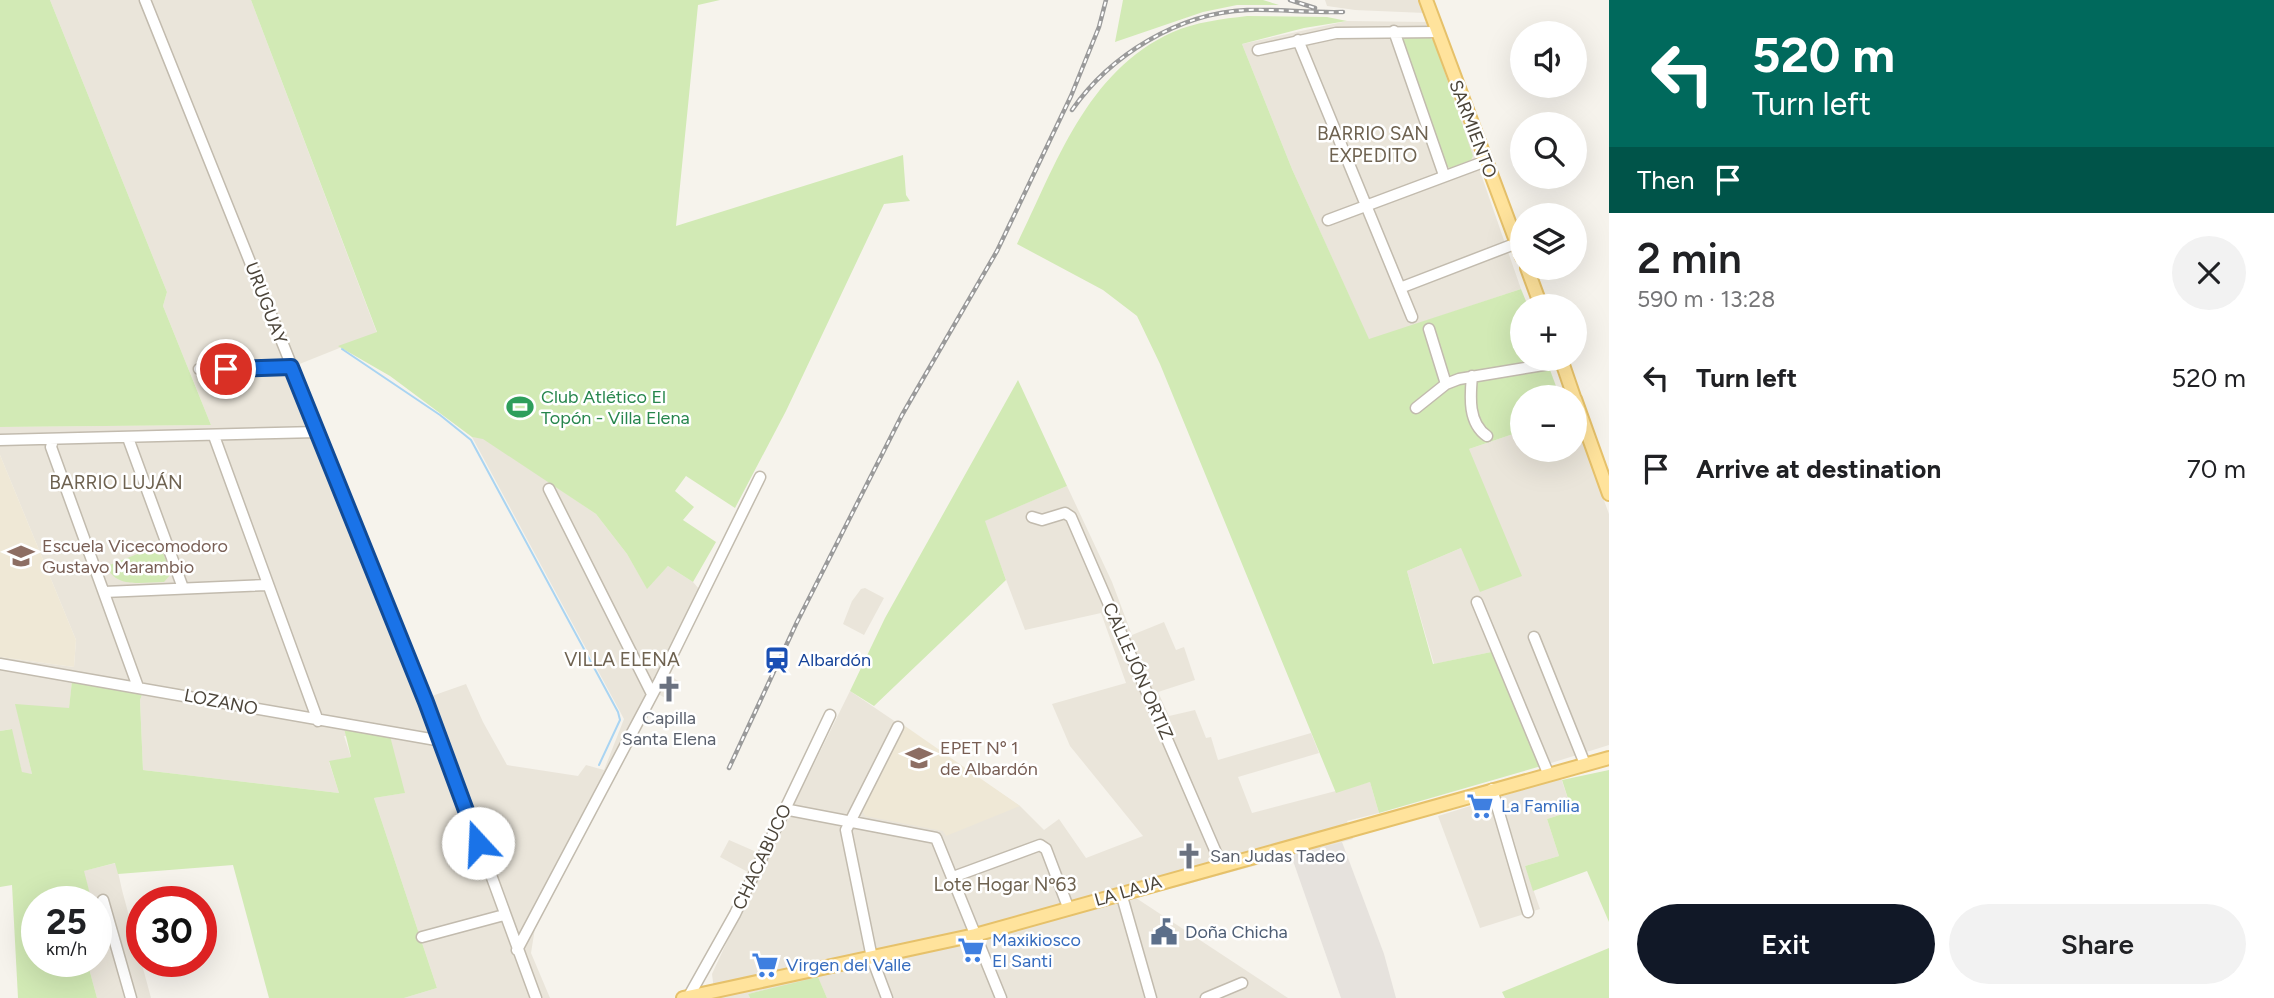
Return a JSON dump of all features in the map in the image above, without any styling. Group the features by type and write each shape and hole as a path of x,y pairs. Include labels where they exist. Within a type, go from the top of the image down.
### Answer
{"main road":[{"name":"SARMIENTO","path":"1426,0 1510,224"},
{"path":"1587,432 1609,494"},
{"name":"LA LAJA","path":"686,997 975,935 1221,864 1609,758"}],"street":[{"name":"URUGUAY","path":"145,0 442,741 503,915 537,998"},
{"path":"1394,31 1444,175"},
{"path":"1258,50 1336,33 1437,32"},
{"path":"1298,40 1412,317"},
{"path":"1328,220 1486,161"},
{"path":"1400,288 1510,246"},
{"path":"1429,329 1446,384"},
{"path":"199,369 291,367"},
{"path":"1416,408 1446,384 1510,369"},
{"path":"1472,376 1472,415 1480,432 1487,436"},
{"path":"0,440 318,432"},
{"path":"214,436 317,721"},
{"path":"128,438 183,587"},
{"path":"53,440 51,447 138,687"},
{"path":"517,950 652,694 760,477"},
{"path":"549,489 652,694"},
{"name":"CALLEJÓN ORTIZ","path":"1032,517 1042,520 1065,513 1071,517 1221,864"},
{"path":"104,592 267,585"},
{"path":"1477,602 1548,773"},
{"path":"1534,637 1585,764"},
{"name":"LOZANO","path":"0,664 442,741"},
{"name":"CHACABUCO","path":"686,997 735,914 830,715"},
{"path":"887,998 872,958 846,830 898,727"},
{"path":"1492,789 1528,912"},
{"path":"784,809 936,838 1001,998"},
{"path":"953,877 1036,845 1046,849 1068,908"},
{"path":"1121,893 1151,998"},
{"path":"422,937 503,915"},
{"path":"112,932 131,998"},
{"path":"1206,998 1242,983"}],"shaded area":[{"path":"50,0 251,0 377,333 297,365 429,697 466,684 507,765 578,776 586,765 604,770 624,719 472,437 483,438 596,514 627,554 647,588 668,566 693,582 706,597 670,675 678,681 669,700 658,694 535,928 531,953 550,998 404,998 437,988 374,798 404,793 390,741 344,736 351,757 329,762 339,793 143,770 140,700 143,692 72,682 69,709 16,705 32,774 22,773 11,729 0,731 0,657 74,667 76,640 0,455 0,427 211,425 163,306 167,292"},
{"path":"1325,0 1421,0 1425,13 1355,10 1327,6"},
{"path":"1347,21 1428,22 1510,257 1510,280 1518,280 1521,289 1369,340 1292,169 1242,44"},
{"path":"1510,435 1510,462 1587,462 1587,454 1609,514 1609,745 1548,764 1501,650 1434,664 1407,571 1461,548 1469,449"},
{"name":"Escuela Vicecomodoro Gustavo Marambio","path":"0,455 76,640 74,667 0,657"},
{"path":"1067,486 1112,582 1132,635 1164,622 1176,650 1184,647 1195,680 1158,692 1169,716 1195,710 1206,738 1211,737 1218,760 1311,733 1319,753 1238,777 1252,813 1370,782 1379,813 1347,821 1353,839 1136,898 1288,998 1005,998 973,942 995,998 827,998 818,978 748,994 750,998 715,998 712,974 757,877 720,857 729,840 768,857 850,691 1020,806 1044,830 1059,819 1086,858 1143,836 1070,746 1052,704 1126,683 1101,613 1025,630 984,521"},
{"path":"865,588 884,598 864,635 843,624 852,601 861,589"},
{"name":"EPET Nº 1 de Albardón","path":"905,726 1020,806 946,836 943,831 865,816 862,810"},
{"path":"1561,778 1572,811 1547,819 1559,856 1525,866 1540,909 1480,928 1438,816"},
{"path":"1342,842 1384,954 1396,998 1341,998 1291,855"},
{"path":"116,863 126,905 126,977 145,977 151,998 97,998 91,977 112,977 112,886 87,886 83,871"}],"green space":[{"path":"0,0 50,0 167,292 163,306 211,425 0,427"},
{"path":"251,0 720,0 698,5 676,226 903,155 906,195 910,201 884,204 786,411 735,508 686,476 675,491 694,507 683,520 716,542 693,582 668,566 647,589 627,554 596,514 483,439 472,437 390,376 338,346 377,332"},
{"path":"1123,0 1263,0 1279,5 1237,5 1203,12 1115,42"},
{"path":"1247,16 1327,17 1347,21 1304,28 1242,44 1292,169 1369,339 1521,289 1523,294 1510,294 1510,371 1550,371 1556,385 1510,385 1510,435 1469,449 1522,576 1480,592 1461,548 1407,571 1433,664 1501,650 1548,764 1379,813 1370,782 1336,793 1160,364 1137,316 1103,290 1017,244 1077,123 1117,70 1143,49 1173,32"},
{"path":"1402,38 1430,38 1434,41 1473,156 1471,160 1450,168 1444,165"},
{"path":"1018,380 1067,486 985,521 1006,580 874,706 850,691 885,618"},
{"path":"160,545 171,574 164,582 123,581 116,578 107,566"},
{"path":"72,681 143,692 140,700 143,770 339,793 329,761 351,757 344,728 390,736 405,793 374,798 437,988 404,998 269,998 233,865 118,874 115,863 84,871 88,886 21,886 21,977 91,977 97,998 18,998 12,885 0,887 0,731 12,729 22,772 32,774 15,704 69,708"},
{"path":"1609,770 1609,922 1587,871 1533,891 1525,866 1559,856 1547,819 1572,811 1562,780"},
{"path":"1609,948 1609,998 1505,998 1502,992"},
{"path":"818,977 827,998 750,998 748,994"}],"waterway":[{"path":"342,349 440,415 471,440 618,712 620,720 599,765"}],"railway":[{"path":"729,768 797,622 902,415 997,251 1071,96 1099,27 1106,0"},
{"path":"1290,0 1315,8"},
{"path":"1072,110 1088,90 1126,55 1148,40 1196,19 1247,10 1343,12"}],"place":[{"name":"Club Atlético El Topón - Villa Elena","path":"520,407"},
{"name":"Escuela Vicecomodoro Gustavo Marambio","path":"21,556"},
{"name":"Albardón","path":"777,660"},
{"name":"Capilla Santa Elena","path":"669,689"},
{"name":"EPET Nº 1 de Albardón","path":"919,758"},
{"name":"La Familia","path":"1480,806"},
{"name":"San Judas Tadeo","path":"1189,856"},
{"name":"Doña Chicha","path":"1164,932"},
{"name":"Maxikiosco El Santi","path":"971,950"},
{"name":"Virgen del Valle","path":"765,965"}],"district":[{"name":"BARRIO SAN EXPEDITO","path":"1373,144"},
{"name":"BARRIO LUJÁN","path":"116,482"},
{"name":"VILLA ELENA","path":"622,659"},
{"name":"Lote Hogar Nº63","path":"1005,884"}],"route":[{"path":"226,369 291,367 442,741 478,843"}]}
